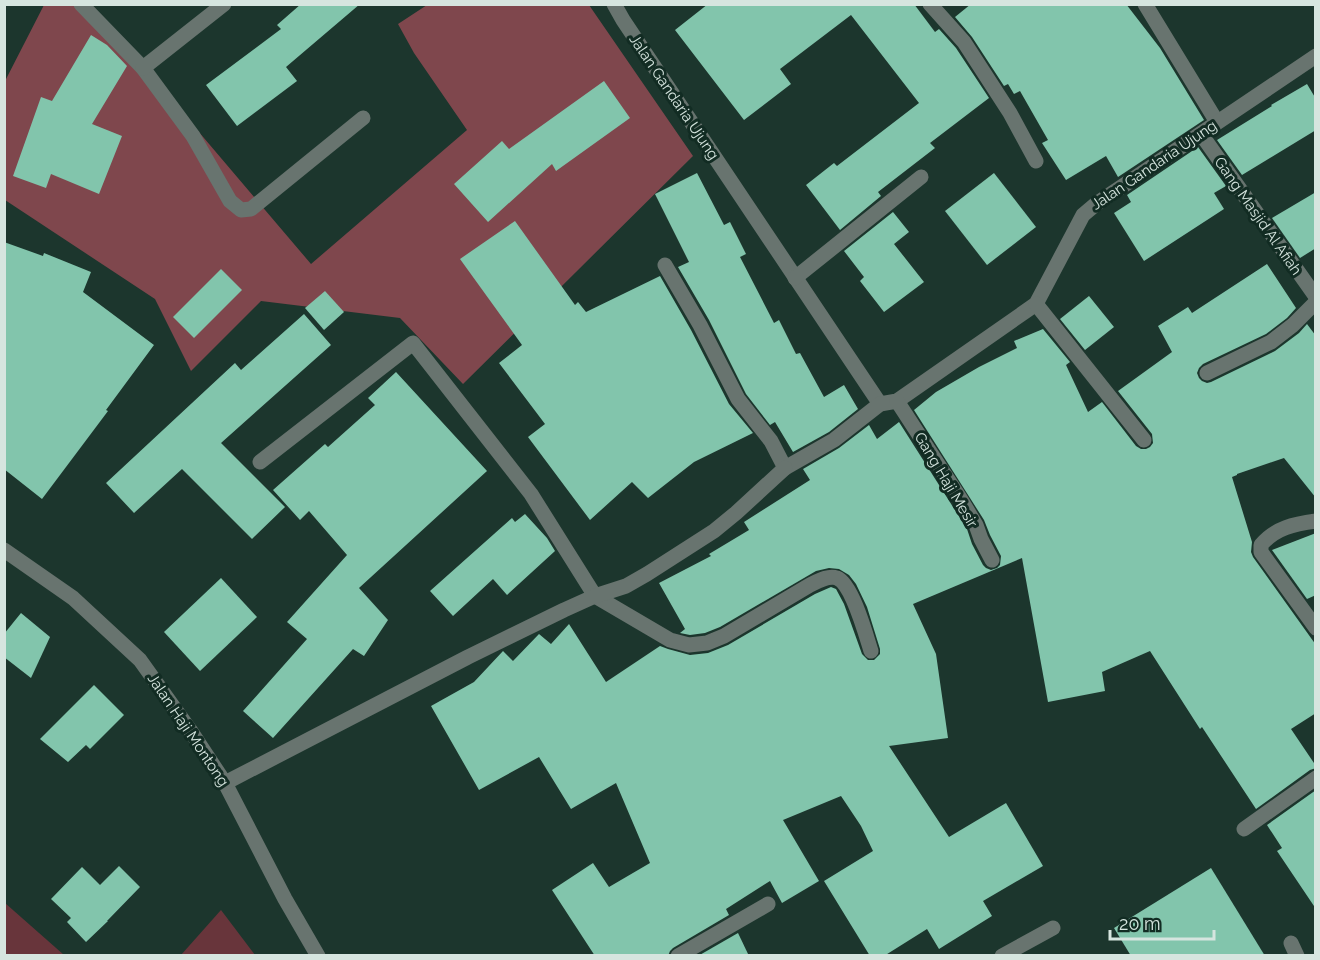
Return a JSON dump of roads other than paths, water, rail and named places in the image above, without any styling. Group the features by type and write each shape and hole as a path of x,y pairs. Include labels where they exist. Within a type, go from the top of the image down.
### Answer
{"street":[{"path":"81,4 143,68 193,136 230,201 240,210 251,209 363,118"},
{"path":"143,68 224,4"},
{"name":"Jalan Gandaria Ujung","path":"614,4 629,30 880,404"},
{"path":"930,4 964,42 1010,113 1036,160"},
{"path":"1145,4 1217,122"},
{"name":"Jalan Gandaria Ujung","path":"225,783 468,657 595,596 626,586 700,540 736,513 785,468 834,440 880,404 897,401 1036,304 1083,215 1316,56"},
{"name":"Gang Masjid Al Afiah","path":"1202,134 1316,297"},
{"path":"795,278 921,177"},
{"path":"665,265 700,325 738,399 771,441 785,468"},
{"path":"1207,374 1271,342 1293,325 1316,302"},
{"path":"1036,304 1143,440"},
{"path":"260,462 413,343 531,494 595,596 670,640 689,645 707,643 724,636 810,585 825,578 837,578 845,583 852,597 872,651"},
{"name":"Gang Haji Mesir","path":"897,401 960,498 976,525 992,560"},
{"path":"1316,522 1298,523 1274,532 1261,545 1261,552 1316,628"},
{"name":"Jalan Haji Montong","path":"4,550 72,598 140,660 190,729 225,783 285,899 318,956"},
{"path":"1244,829 1316,778"},
{"path":"678,956 768,904"},
{"path":"1002,956 1053,928"}]}
